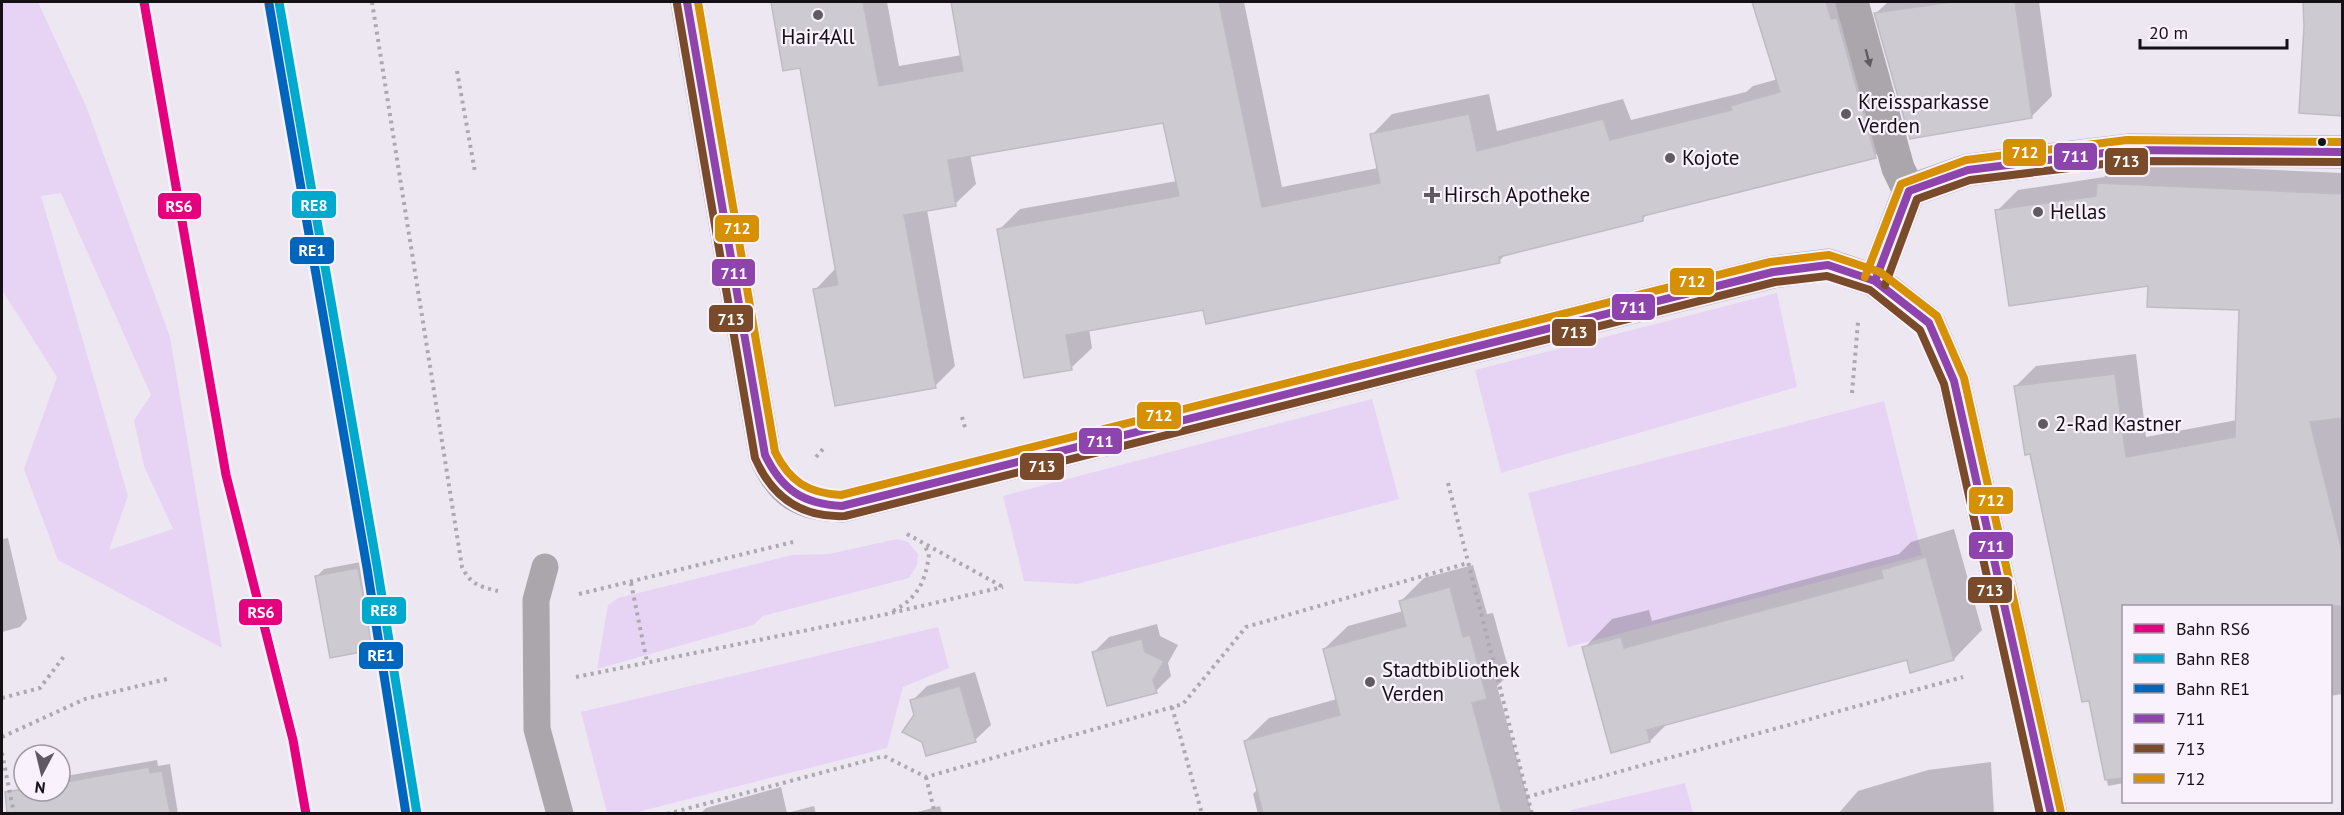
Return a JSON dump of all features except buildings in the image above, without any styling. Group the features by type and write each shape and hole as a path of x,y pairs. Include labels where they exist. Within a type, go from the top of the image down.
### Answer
{"street":[{"path":"687,2 765,455 774,476 798,497 817,505 842,506 1773,272 1828,265 1875,281 1929,323 1954,381 2051,813"},
{"path":"1852,2 1898,168 1909,191 1875,281"},
{"path":"1909,191 1968,170 2128,150 2343,152"}],"lane":[{"path":"545,567 536,600 537,729 560,813"}],"path":[{"path":"372,2 462,567 468,579 480,587 536,600 631,583 796,541"},
{"path":"457,71 475,172"},
{"path":"1852,393 1859,306 1875,281"},
{"path":"1448,483 1532,813"},
{"path":"565,679 887,614 1004,587 903,532"},
{"path":"887,614 913,599 919,590 929,554 924,543"},
{"path":"667,813 884,756 926,777 1183,704 1245,627 1468,563"},
{"path":"631,583 647,662"},
{"path":"2,698 39,688 65,655"},
{"path":"1527,797 1963,677"},
{"path":"2,736 85,699 171,678"},
{"path":"1172,707 1202,813"},
{"path":"2,753 14,813"},
{"path":"926,777 935,813"}],"shaded area":[{"path":"2,2 38,2 86,106 170,337 222,648 58,560 24,469 57,377 2,290","holes":["61,193 151,395 134,420 144,466 173,529 109,550 128,496 41,196"]},
{"path":"1777,293 1797,387 1501,473 1475,370"},
{"path":"1372,399 1399,499 1077,584 1024,581 1003,496"},
{"path":"1884,401 1922,555 1568,647 1528,493"},
{"path":"897,539 908,542 918,554 917,565 909,578 763,616 753,625 597,669 608,605 618,598 792,555 829,554"},
{"path":"938,627 949,668 903,687 887,748 634,813 607,813 581,712"},
{"path":"1685,783 1693,813 1571,813 1571,810"}],"rail line":[{"name":"RS6","path":"144,2 226,475 293,740 306,814"},
{"name":"RE8","path":"279,2 377,566 417,814"},
{"name":"RE1","path":"269,4 367,568 406,814"}],"transit line":[{"name":"711","path":"687,2 765,455 779,477 795,493 828,505 842,506 1773,272 1828,265 1875,281 1929,323 1954,381 2051,814"},
{"name":"712","path":"698,2 775,452 794,478 801,484 819,492 841,495 1770,262 1829,255 1880,272 1937,316 1964,378 2061,812"},
{"name":"713","path":"677,4 755,458 770,484 790,502 815,513 845,516 1775,282 1827,276 1870,290 1920,330 1944,384 2040,814"},
{"name":"712","path":"1865,277 1901,184 1966,160 2127,140 2342,142"},
{"name":"711","path":"1875,281 1909,191 1968,170 2128,150 2342,152"},
{"name":"713","path":"1885,285 1917,199 1970,180 2129,161 2342,162"}],"place":[{"name":"Hair4All","path":"818,15"},
{"name":"Kreissparkasse Verden","path":"1846,114"},
{"name":"Kojote","path":"1670,158"},
{"name":"Hirsch Apotheke","path":"1432,195"},
{"name":"Hellas","path":"2038,212"},
{"name":"2-Rad Kastner","path":"2043,424"},
{"name":"Stadtbibliothek Verden","path":"1370,682"}]}
